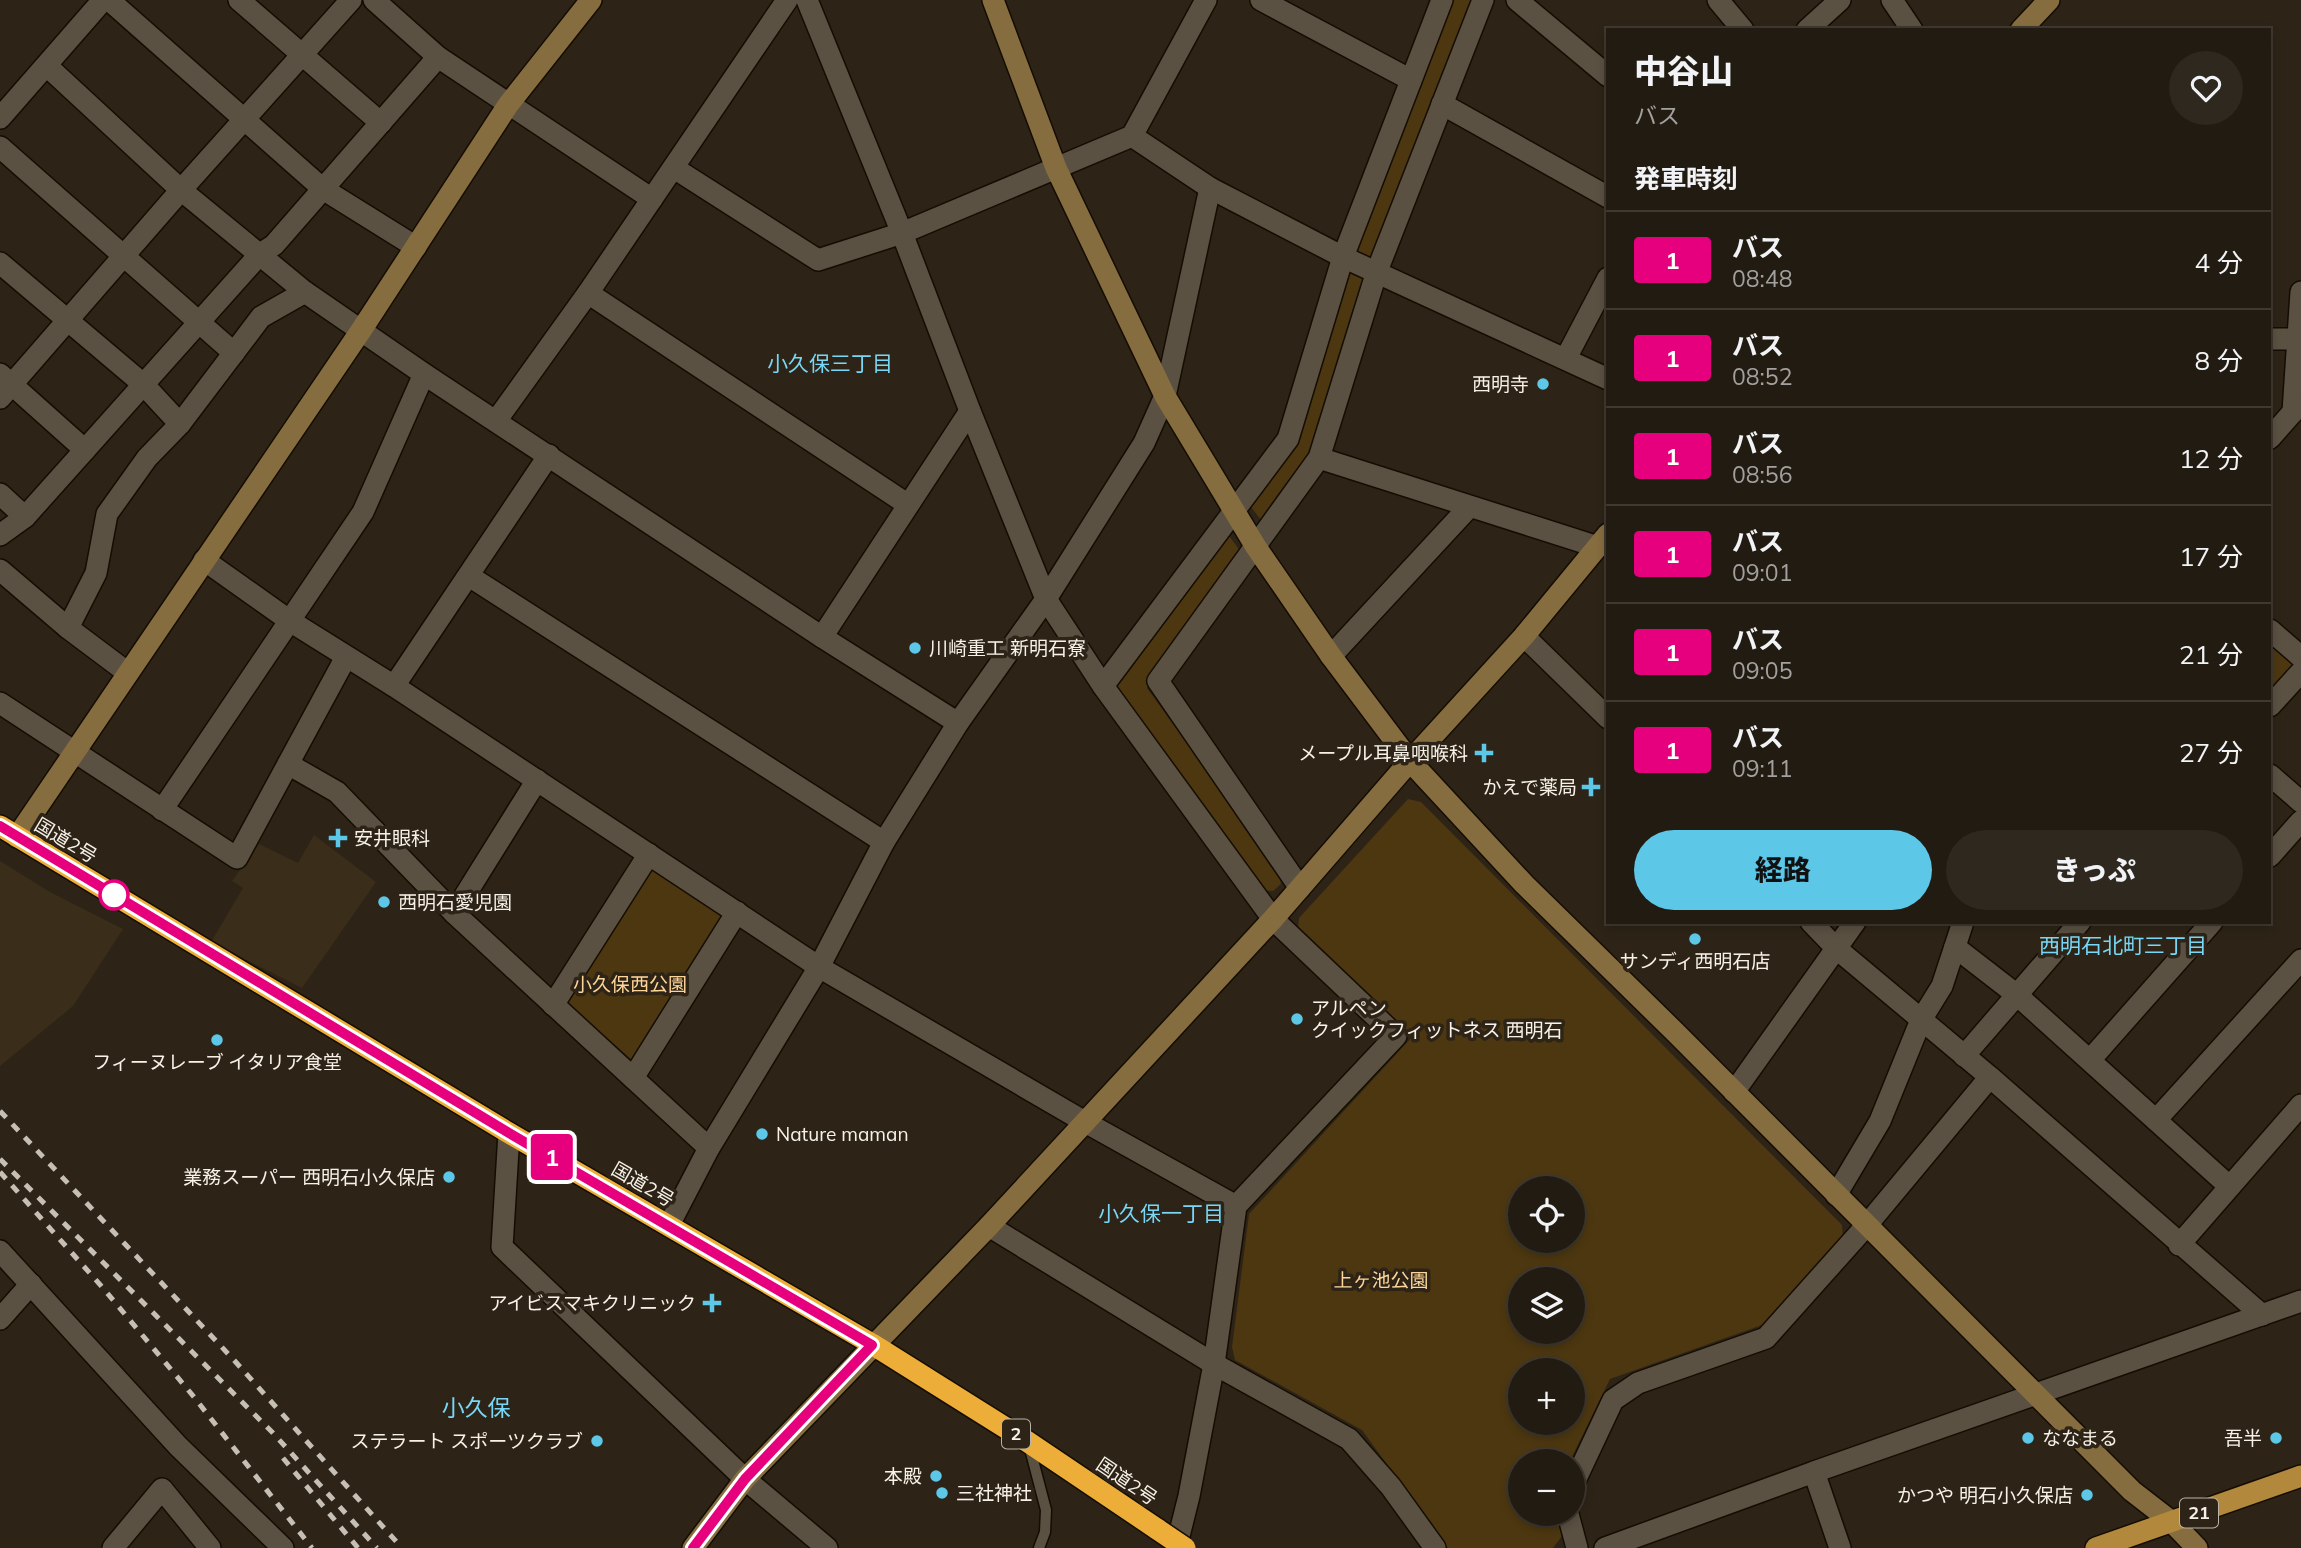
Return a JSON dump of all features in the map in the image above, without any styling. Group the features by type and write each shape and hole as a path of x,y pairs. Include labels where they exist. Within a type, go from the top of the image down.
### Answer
{"highway":[{"name":"国道2号","path":"9,832 509,1133 872,1345 1028,1442 1185,1548"}],"main road":[{"name":"21","path":"2096,1548 2301,1476"}],"street":[{"path":"0,118 103,0"},
{"path":"109,0 323,189 416,247"},
{"path":"239,0 381,123"},
{"path":"85,450 4,385 68,321 351,0"},
{"path":"9,832 74,753 362,329 508,105 591,0"},
{"path":"496,421 588,293 788,0"},
{"path":"807,0 1046,599 1103,686 1273,919 1396,1036 1236,1206 1214,1364 1189,1496 1175,1548"},
{"path":"993,0 1056,168 1165,396 1256,547 1331,656 1410,761 1524,884 2132,1491 2172,1522 2197,1548"},
{"path":"674,168 817,260 902,233 1132,136 1206,0"},
{"path":"1261,0 1411,80"},
{"path":"1103,686 1288,439 1343,257 1442,0"},
{"path":"1300,888 1158,681 1319,458 1377,271 1483,0"},
{"path":"1517,0 1606,74"},
{"path":"1718,0 1741,28"},
{"path":"1809,28 1840,0"},
{"path":"1892,0 1911,28"},
{"path":"2023,28 2049,0"},
{"path":"388,4 438,57 652,199"},
{"path":"0,535 25,517 260,254 274,244 438,57"},
{"path":"47,66 181,190 305,292 424,374 822,637 958,723"},
{"path":"1442,104 1606,196"},
{"path":"1132,136 1210,188 1343,257 1606,378"},
{"path":"0,147 234,353"},
{"path":"669,1225 709,1148 820,967 884,842 958,723 1046,599 1144,443 1165,396 1210,188"},
{"path":"0,263 143,384 180,424"},
{"path":"1566,358 1606,282"},
{"path":"68,628 96,573 107,514 146,458 180,424 261,317 305,292"},
{"path":"2271,437 2297,407 2301,292"},
{"path":"588,293 907,504"},
{"path":"2271,339 2298,339"},
{"path":"162,810 363,512 424,374"},
{"path":"822,637 970,411"},
{"path":"394,686 550,455"},
{"path":"693,1548 745,1479 989,1226 1273,919 1410,761 1524,636 1603,541 1469,507 1319,458"},
{"path":"0,495 25,517"},
{"path":"1331,656 1469,507"},
{"path":"204,560 290,621 394,686 820,967 1085,1122 1236,1206"},
{"path":"0,570 68,628 128,673"},
{"path":"469,576 884,842"},
{"path":"2271,631 2301,657"},
{"path":"1524,636 1606,716"},
{"path":"0,703 237,858 346,657"},
{"path":"2271,705 2301,672"},
{"path":"288,764 338,792 454,913 709,1148"},
{"path":"2271,776 2301,802"},
{"path":"454,913 537,780"},
{"path":"2271,855 2301,821"},
{"path":"553,1004 649,854"},
{"path":"633,1078 737,912"},
{"path":"1813,924 1837,949 1990,1077 2262,1315"},
{"path":"1734,1092 1854,924"},
{"path":"1836,1195 1880,1121 1921,1020 1942,986 1962,924"},
{"path":"1964,1056 2078,924"},
{"path":"2090,1060 2210,924"},
{"path":"1955,947 2017,995 2229,1186"},
{"path":"2156,1120 2301,960"},
{"path":"1585,1460 1613,1400 1638,1384 1766,1338 1866,1226 1990,1077"},
{"path":"2179,1244 2301,1105"},
{"path":"509,1133 502,1247 745,1479 827,1548"},
{"path":"989,1226 1214,1364 1349,1439 1391,1487 1435,1548"},
{"path":"0,1251 178,1446 283,1548"},
{"path":"0,1319 31,1284"},
{"path":"1605,1548 2301,1301"},
{"path":"1814,1472 1840,1548"},
{"path":"113,1548 162,1489 210,1548"},
{"path":"1571,1526 1577,1548"}],"lane":[{"path":"1028,1442 1046,1510 1045,1532 1039,1548"}],"shaded area":[{"path":"314,835 376,882 302,988 211,942 243,888 232,881 259,844 298,863"},
{"path":"0,861 50,892 123,929 73,1006 0,1066"}],"green space":[{"path":"1449,0 1473,0 1372,264 1350,253"},
{"path":"1346,266 1368,275 1315,451 1264,524 1248,503 1292,441"},
{"path":"1227,533 1243,555 1147,688 1279,871 1281,884 1273,891 1261,890 1115,683"},
{"path":"2271,638 2296,665 2271,694"},
{"name":"上ヶ池公園","path":"1408,799 1421,802 1842,1225 1843,1236 1762,1325 1610,1379 1585,1430 1585,1358 1508,1358 1508,1435 1583,1435 1576,1449 1508,1449 1508,1526 1560,1526 1562,1536 1553,1548 1448,1548 1362,1430 1235,1360 1232,1347 1249,1214 1412,1037 1298,930 1299,918"},
{"name":"小久保西公園","path":"652,868 723,914 632,1060 564,1000"}],"railway":[{"path":"0,1111 233,1359 402,1548"},
{"path":"0,1159 273,1433 377,1548"},
{"path":"0,1172 103,1288 194,1397 312,1548"},
{"path":"283,1458 358,1548"}],"bus line":[{"name":"1","path":"0,826 509,1133 872,1345 745,1479 693,1548"}],"place":[{"name":"西明寺","path":"1543,384"},
{"name":"川崎重工 新明石寮","path":"915,648"},
{"name":"メープル耳鼻咽喉科","path":"1484,753"},
{"name":"かえで薬局","path":"1591,787"},
{"name":"安井眼科","path":"338,838"},
{"name":"西明石愛児園","path":"384,902"},
{"name":"サンディ西明石店","path":"1695,939"},
{"name":"アルペン クイックフィットネス 西明石","path":"1297,1019"},
{"name":"フィーヌレーブ イタリア食堂","path":"217,1040"},
{"name":"Nature maman","path":"762,1134"},
{"name":"業務スーパー 西明石小久保店","path":"449,1177"},
{"name":"アイビスマキクリニック","path":"712,1303"},
{"name":"ななまる","path":"2028,1438"},
{"name":"吾半","path":"2276,1438"},
{"name":"ステラート スポーツクラブ","path":"597,1441"},
{"name":"本殿","path":"936,1476"},
{"name":"三社神社","path":"942,1493"},
{"name":"かつや 明石小久保店","path":"2087,1495"}],"district":[{"name":"小久保三丁目","path":"830,364"},
{"name":"西明石北町三丁目","path":"2123,946"},
{"name":"小久保一丁目","path":"1161,1214"},
{"name":"小久保","path":"476,1408"}]}
